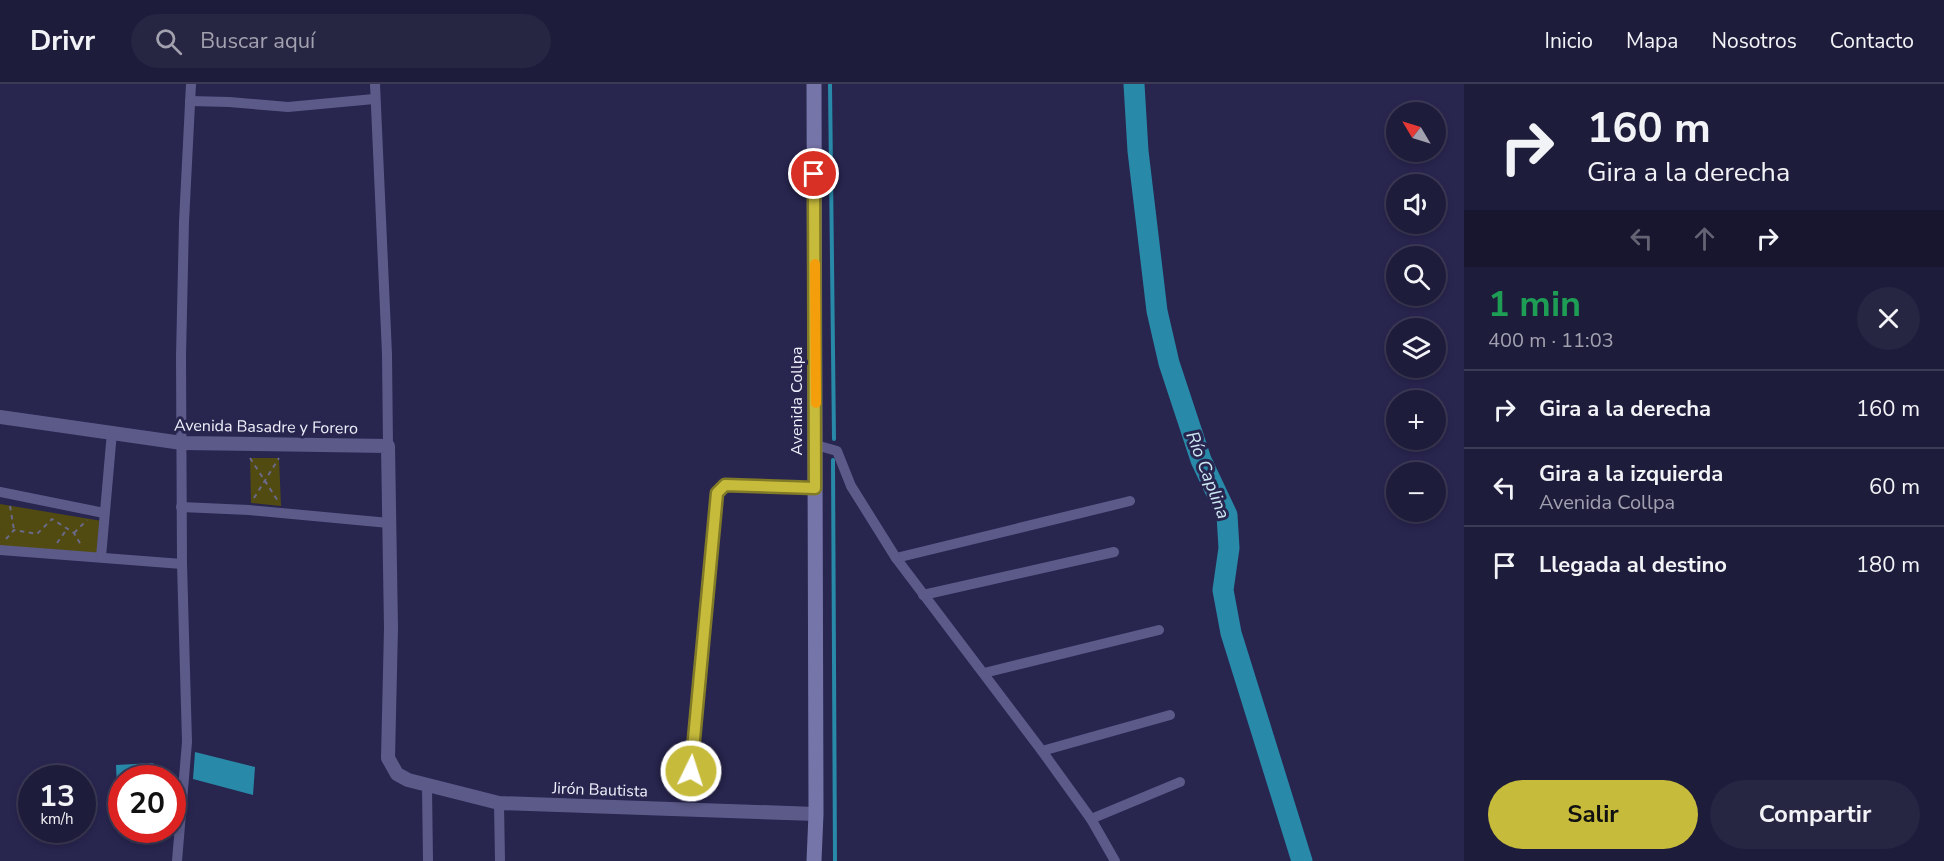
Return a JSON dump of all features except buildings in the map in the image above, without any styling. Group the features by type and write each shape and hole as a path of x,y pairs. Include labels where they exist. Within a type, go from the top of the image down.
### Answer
{"main road":[{"name":"Avenida Collpa","path":"814,84 816,445 814,861"}],"street":[{"path":"177,861 187,742 181,507 184,222 191,84"},
{"path":"181,507 249,510 389,523 387,354 375,84"},
{"path":"190,101 288,107 374,99"},
{"name":"Avenida Basadre y Forero","path":"0,417 182,443 388,446"},
{"path":"102,557 112,432"},
{"path":"816,445 837,451 851,486 896,558 1042,751 1091,819 1115,861"},
{"path":"0,492 104,513"},
{"path":"896,558 1130,501"},
{"name":"Jirón Bautista","path":"389,523 388,758 397,774 427,786 499,803 816,814"},
{"path":"0,550 182,564"},
{"path":"922,595 1114,552"},
{"path":"984,673 1160,630"},
{"path":"1042,751 1170,715"},
{"path":"1091,819 1180,782"},
{"path":"427,786 428,861"},
{"path":"499,803 500,861"}],"lane":[{"path":"689,794 717,493 725,485 815,488"}],"path":[{"path":"250,458 281,506"},
{"path":"251,503 279,458"},
{"path":"10,506 14,530"},
{"path":"51,513 52,519 74,533 86,550"},
{"path":"14,530 37,534 52,519"},
{"path":"74,533 88,519"},
{"path":"54,547 67,529"},
{"path":"0,545 14,530"}],"shaded area":[{"path":"250,458 279,458 281,506 251,503"},
{"path":"0,504 102,521 98,555 0,547"}],"water":[{"path":"195,752 255,767 253,795 193,779"},
{"path":"153,763 153,765 116,765"}],"waterway":[{"path":"830,84 834,439"},
{"name":"Río Caplina","path":"1134,84 1138,151 1157,311 1169,363 1201,460 1227,515 1229,548 1223,590 1231,633 1302,861"},
{"path":"833,460 835,861"}],"slow traffic":[{"path":"815,264 816,403"}],"route":[{"path":"691,771 700,655 718,490 725,485 815,488 814,174"}]}
